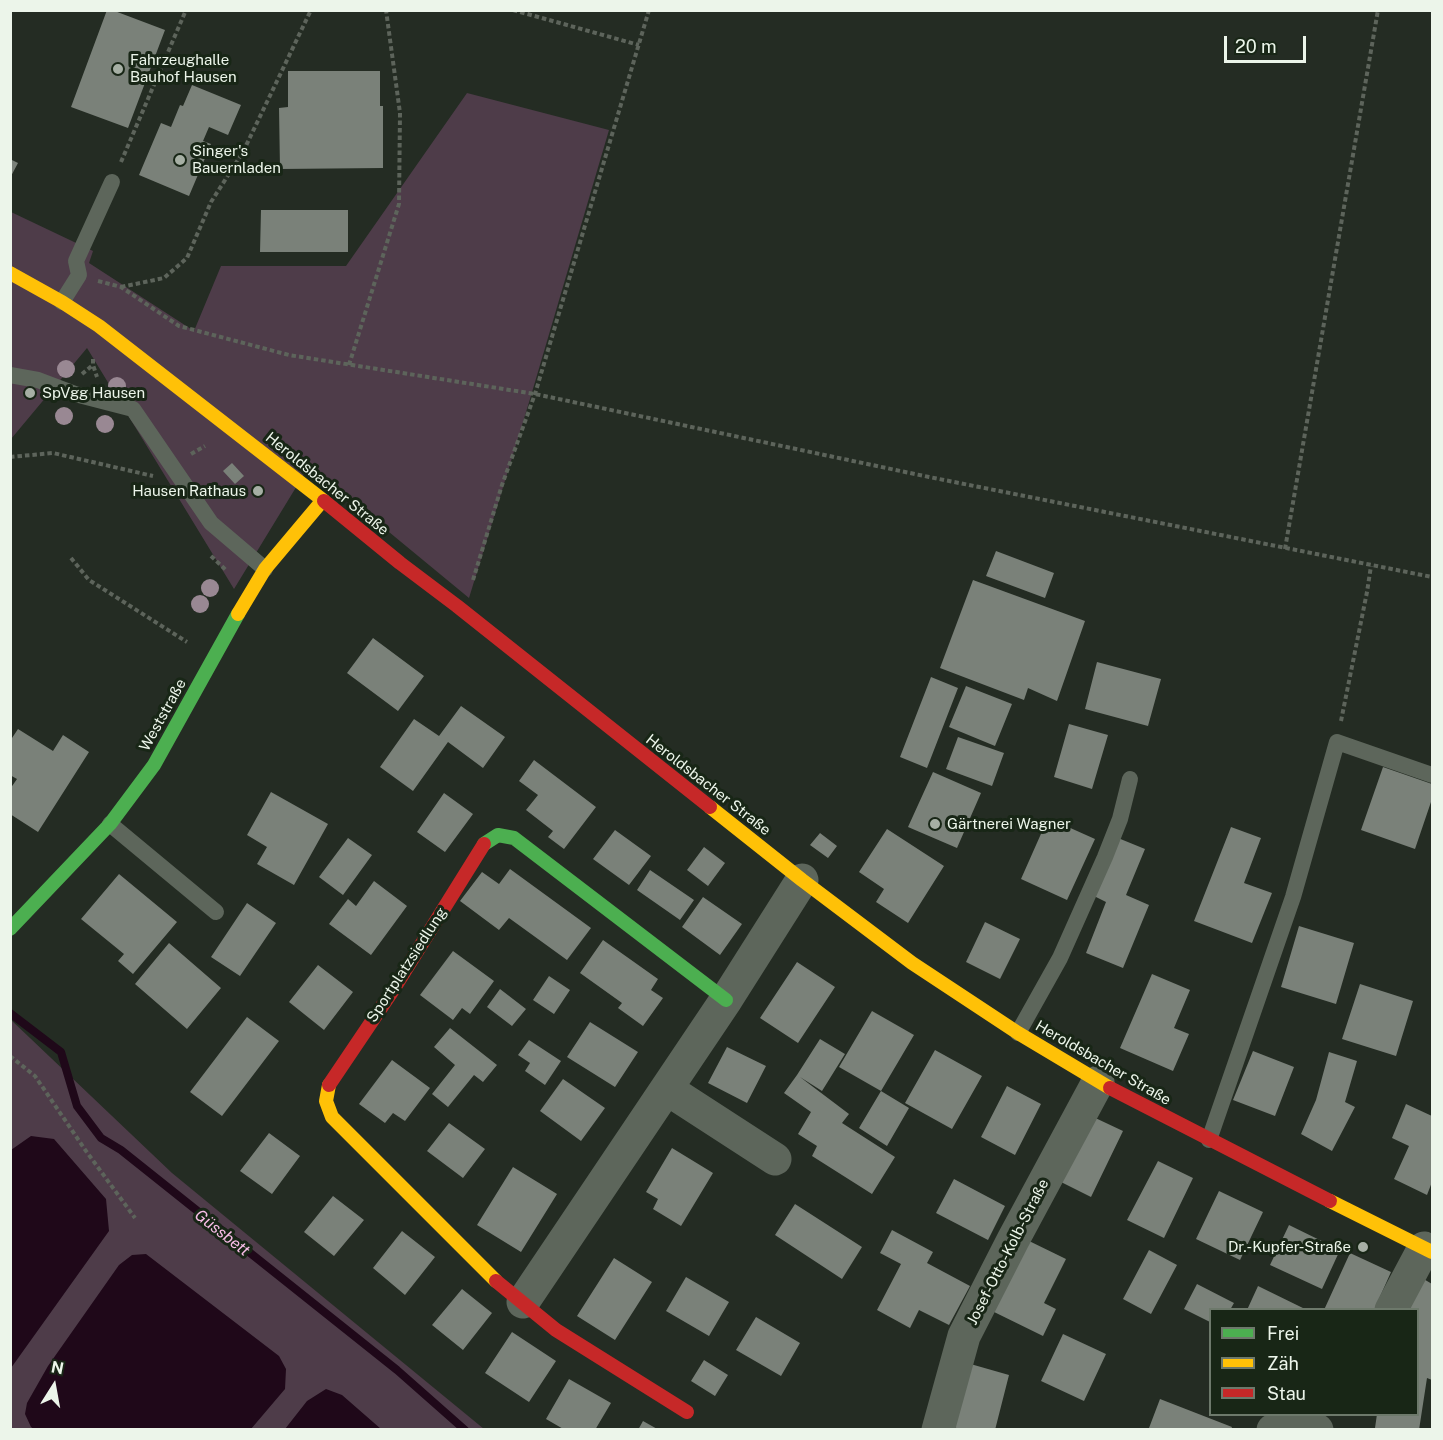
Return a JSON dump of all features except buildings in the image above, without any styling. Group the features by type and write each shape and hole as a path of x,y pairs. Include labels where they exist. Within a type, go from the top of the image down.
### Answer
{"street":[{"name":"Heroldsbacher Straße","path":"10,273 99,326 457,606 801,880 912,963 1018,1033 1098,1082 1428,1250"},
{"name":"Weststraße","path":"10,929 110,824 154,765 252,589 265,569 322,500"},
{"name":"Sportplatzsiedlung","path":"687,1412 556,1330 489,1275 332,1117 326,1101 329,1083 393,990 483,844 498,835 514,838 726,1000"},
{"path":"523,1302 726,1000 801,880"},
{"name":"Josef-Otto-Kolb-Straße","path":"938,1430 964,1336 1098,1082"},
{"path":"667,1089 775,1159"},
{"path":"1392,1308 1428,1250"},
{"path":"1328,1430 1335,1416"},
{"path":"1273,1430 1292,1420 1317,1430"}],"lane":[{"path":"62,302 79,275 76,261 112,182"},
{"path":"10,375 38,380 75,394 133,409 211,523 265,569"},
{"path":"1209,1140 1293,897 1337,742 1432,775"},
{"path":"1018,1033 1060,958 1106,857 1120,819 1130,779"},
{"path":"110,824 216,912"}],"path":[{"path":"112,182 186,10"},
{"path":"121,287 164,278 187,258 211,202 243,152 310,10"},
{"path":"349,365 399,204 400,113 386,10"},
{"path":"513,10 639,45"},
{"path":"457,606 474,577 502,485 535,394 649,10"},
{"path":"1285,549 1378,10"},
{"path":"79,275 121,287 179,326 289,355 535,394 929,477 1432,577"},
{"path":"10,457 53,453 157,477"},
{"path":"205,549 226,571 252,589"},
{"path":"72,558 88,580 213,659"},
{"path":"1337,742 1371,566"},
{"path":"10,1056 35,1076 135,1218"}],"shaded area":[{"path":"467,93 609,130 469,598 309,466 234,589 87,348 11,439 11,212 93,251 89,263 194,331 221,266 346,266"},
{"path":"10,1019 172,1173 484,1429 11,1429"},
{"path":"31,1136 54,1139 106,1199 109,1231 11,1368 11,1150"},
{"path":"146,1254 279,1356 286,1369 285,1389 251,1429 35,1430 31,1427 25,1414 27,1403 48,1366 119,1265 132,1255"},
{"path":"326,1389 342,1395 381,1429 285,1429 307,1401"}],"waterway":[{"name":"Güssbett","path":"10,1013 61,1052 77,1106 101,1138 121,1150 397,1370 465,1430"}],"traffic: fast":[{"path":"10,929 110,824 154,765 238,614"},
{"path":"484,844 498,835 514,838 726,1000"}],"traffic: slow":[{"path":"10,273 99,326 324,501"},
{"path":"238,614 265,569 323,500"},
{"path":"710,807 912,963 1018,1033 1110,1088"},
{"path":"329,1085 326,1101 332,1117 496,1281"},
{"path":"1330,1201 1432,1252"}],"traffic: jam":[{"path":"324,501 710,807"},
{"path":"329,1085 393,990 484,844"},
{"path":"1110,1088 1330,1201"},
{"path":"496,1281 556,1330 687,1412"}],"place":[{"name":"Fahrzeughalle Bauhof Hausen","path":"118,69"},
{"name":"Singer's Bauernladen","path":"180,160"},
{"name":"SpVgg Hausen","path":"30,393"},
{"name":"Hausen Rathaus","path":"258,491"},
{"name":"Gärtnerei Wagner","path":"935,824"},
{"name":"Dr.-Kupfer-Straße","path":"1363,1247"}]}
